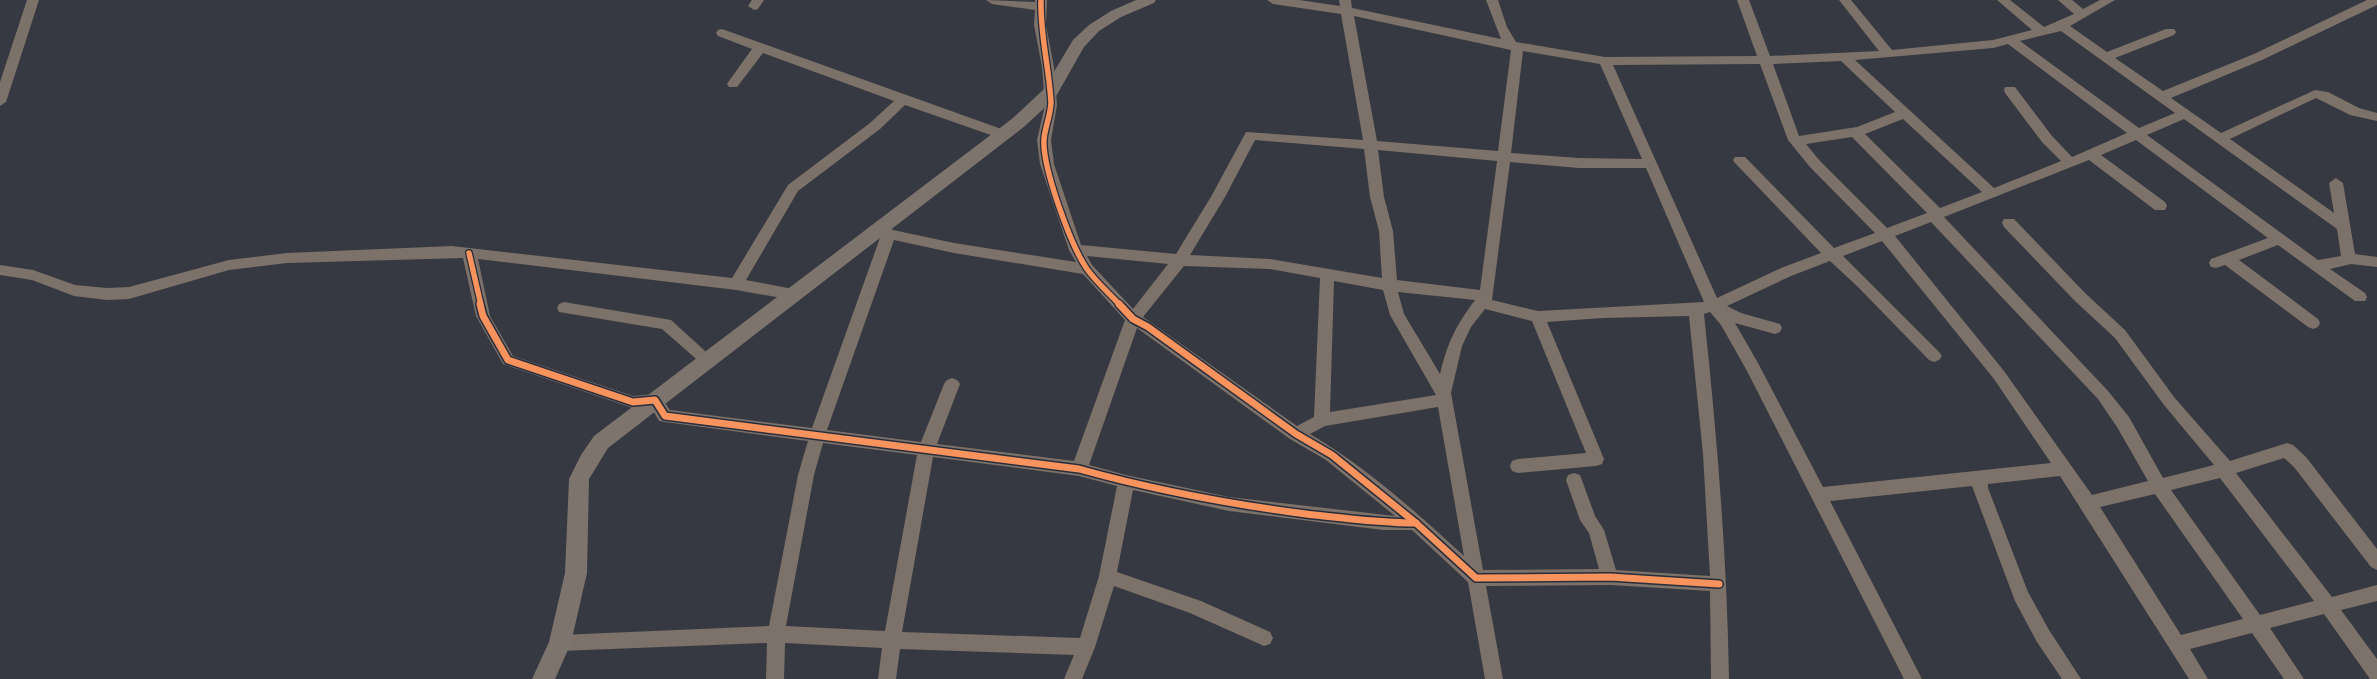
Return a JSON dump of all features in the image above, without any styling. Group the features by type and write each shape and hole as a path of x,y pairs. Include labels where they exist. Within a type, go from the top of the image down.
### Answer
{"main road":[{"path":"543,679 560,643 576,573 580,479 588,461 601,442 793,294 885,230 1049,94 1078,44 1094,28 1116,14 1149,0"}],"street":[{"path":"0,102 33,0"},
{"path":"992,0 1041,4 1051,105 1044,140 1047,164 1076,250 1087,269 1132,319 1148,326 1296,434 1332,455 1416,524 1476,578 1610,577 1719,584"},
{"path":"1273,0 1347,6 1511,44 1605,61 1765,60 1844,57 1993,44 2061,26 2109,0"},
{"path":"1443,397 1454,346 1466,323 1484,299 1517,49 1511,44 1498,21 1492,0"},
{"path":"1742,0 1782,110 1796,141 1884,233 1998,375 2088,503 2199,679"},
{"path":"1845,0 1889,54"},
{"path":"2003,0 2042,32"},
{"path":"2064,0 2082,14"},
{"path":"2161,97 2258,57 2377,0"},
{"path":"1347,6 1377,197 1386,231 1389,285 1397,315 1443,397 1494,679"},
{"path":"2061,26 2342,225"},
{"path":"722,32 760,48 1002,134"},
{"path":"2105,57 2170,32"},
{"path":"2010,40 2360,297"},
{"path":"733,84 760,48"},
{"path":"1844,57 1991,193"},
{"path":"1605,61 1713,306 1726,321 1753,366 1913,679"},
{"path":"2010,90 2047,139 2070,163"},
{"path":"2220,139 2315,94 2323,95 2355,112 2377,118"},
{"path":"736,284 793,188 875,126 903,99"},
{"path":"1796,141 1857,132 1904,113"},
{"path":"1076,250 1180,260 1270,264 1389,285 1484,299 1538,317 1603,312 1696,310 1713,306 1786,272 1884,233 1937,216 2070,163 2184,114"},
{"path":"1857,132 2103,395 2123,422 2159,486 2295,679"},
{"path":"1078,469 1132,319 1180,260 1251,135 1503,158 1634,165 1651,163"},
{"path":"2090,154 2160,206"},
{"path":"1740,160 1934,356"},
{"path":"2336,183 2349,259"},
{"path":"2009,223 2080,297 2120,334 2187,425 2225,469 2377,674"},
{"path":"775,679 776,634 806,475 885,230 954,248 1087,269"},
{"path":"2279,239 2221,261 2312,323"},
{"path":"0,270 33,275 74,290 107,294 129,293 229,265 287,258 388,252 452,251 736,284 793,294"},
{"path":"468,253 483,316 508,360 633,402 655,400 665,416 1078,469 1126,482 1176,490 1229,504 1383,523 1416,524"},
{"path":"2316,266 2349,259 2377,262"},
{"path":"1322,420 1327,274"},
{"path":"1713,306 1737,318 1775,328"},
{"path":"564,308 666,324 707,360"},
{"path":"1696,310 1711,454 1719,584 1720,679"},
{"path":"1518,466 1596,459 1538,317"},
{"path":"887,679 892,640 926,451 952,384"},
{"path":"1296,434 1322,420 1443,397"},
{"path":"2088,503 2225,469 2287,450 2300,462 2377,562"},
{"path":"1819,495 2063,469"},
{"path":"1980,479 1980,488 2021,595 2043,636 2072,679"},
{"path":"1574,480 1588,520 1596,530 1610,577"},
{"path":"1073,679 1086,647 1108,576 1126,482"},
{"path":"1108,576 1195,607 1264,638"},
{"path":"2177,644 2329,607 2377,593"},
{"path":"560,643 776,634 1086,647"}],"cycle path":[{"path":"1041,0 1040,25 1048,67 1051,105 1044,140 1047,164 1076,250 1087,269 1133,319 1148,327 1296,434 1332,455 1416,523 1476,578 1610,577 1719,584"},
{"path":"469,253 483,316 508,360 633,402 655,400 665,416 1079,469 1126,482 1176,491 1229,504 1383,523 1416,523"}]}
